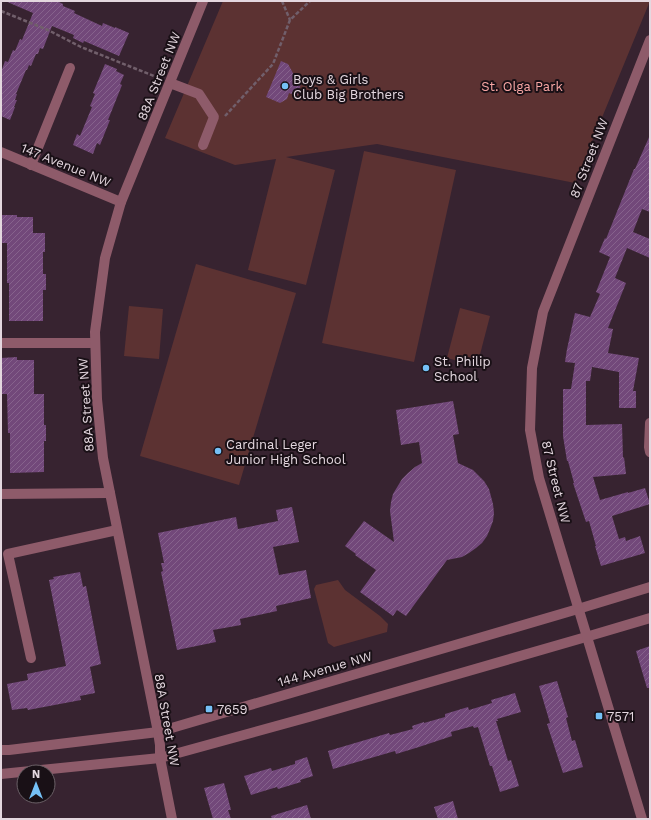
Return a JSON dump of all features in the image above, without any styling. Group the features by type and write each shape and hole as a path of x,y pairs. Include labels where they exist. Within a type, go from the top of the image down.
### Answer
{"street":[{"name":"88A Street NW","path":"172,819 160,758 158,732 118,530 102,458 97,399 95,332 105,258 121,202 203,1"},
{"name":"87 Street NW","path":"642,819 538,478 530,430 532,368 543,312 650,40"},
{"path":"31,165 70,68"},
{"path":"170,83 199,94 214,117 203,145"},
{"name":"147 Avenue NW","path":"1,152 121,202"},
{"path":"1,343 95,343"},
{"path":"650,423 650,452"},
{"path":"1,494 110,493"},
{"path":"31,658 8,554 118,530"},
{"name":"144 Avenue NW","path":"1,750 158,732 650,587"},
{"path":"1,774 160,758 309,717 650,618"}],"path":[{"path":"282,1 290,20"},
{"path":"225,116 274,64 290,20 310,1"},
{"path":"1,11 170,83"}],"green space":[{"name":"St. Olga Park","path":"223,1 650,1 575,183 377,144 286,157 335,170 306,285 248,270 276,159 235,165 165,138"},
{"path":"364,151 456,170 414,362 322,343"},
{"path":"196,264 296,293 239,485 140,456"},
{"path":"129,306 163,309 159,359 124,356"},
{"path":"460,308 490,316 477,366 447,358"},
{"path":"338,580 345,590 380,616 388,624 387,632 334,647 328,643 314,589 316,585"}],"building":[{"path":"5,1 57,1 63,4 63,6 75,11 74,13 102,26 103,23 129,33 119,56 84,41 83,43 73,38 74,35 52,26 43,49 40,48 31,66 29,65 26,70 16,94 15,100 17,100 10,120 1,116 1,72 5,61 8,62 20,39 22,40 33,13"},
{"name":"Boys & Girls Club Big Brothers","path":"281,61 288,64 294,75 303,78 297,96 289,93 287,99 280,103 266,97"},
{"path":"105,64 117,69 116,71 124,75 120,84 122,85 108,120 110,120 100,145 97,143 93,154 73,145 77,134 80,136 92,107 90,106 95,94 93,93"},
{"path":"650,135 650,212 642,209 633,232 650,239 650,258 627,248 615,278 626,283 608,328 613,329 608,353 639,358 633,391 636,391 636,408 619,408 619,372 592,367 590,381 586,381 586,425 622,424 623,458 624,457 626,474 593,477 600,500 645,488 650,504 612,516 619,539 625,537 626,541 640,536 645,553 601,566 589,521 586,522 567,461 563,436 563,389 571,389 575,363 565,362 575,313 590,317 600,294 596,292 610,257 599,252 605,238 606,239 634,169"},
{"path":"1,215 33,217 33,233 45,233 43,274 46,274 46,290 43,290 43,321 9,321 7,243 1,243"},
{"path":"17,357 17,360 34,360 34,394 44,394 44,425 46,425 46,441 44,441 44,472 10,473 10,433 8,433 7,394 1,394 1,358"},
{"path":"453,401 459,434 453,435 458,463 473,470 484,481 489,489 493,504 493,521 487,536 482,543 462,557 447,560 406,616 397,610 393,616 360,592 376,570 345,546 364,521 394,542 390,511 393,494 402,479 415,467 422,463 419,442 401,445 396,410"},
{"path":"292,507 299,542 273,547 279,575 306,570 311,598 276,606 277,611 240,619 241,625 213,630 216,642 177,650 161,572 163,571 161,563 164,563 158,533 236,517 238,529 278,521 276,510"},
{"path":"80,572 83,587 86,586 101,664 90,667 95,693 80,696 81,700 28,710 27,708 12,710 7,684 28,680 27,674 66,666 49,580 54,579 53,577"},
{"path":"650,646 650,688 647,688 636,651"},
{"path":"557,681 568,717 566,718 572,741 575,740 583,767 563,773 547,724 550,723 539,686"},
{"path":"515,693 521,712 497,719 498,721 496,721 508,761 511,760 519,786 500,792 478,727 474,728 473,726 451,732 452,736 419,747 396,754 395,751 333,769 328,751 389,733 390,735 413,729 412,726 445,717 445,714 468,707 469,710 492,703 491,700"},
{"path":"307,757 313,776 300,780 301,782 278,789 277,787 251,795 244,776 271,768 272,771 295,764 295,761"},
{"path":"224,783 231,810 228,810 231,819 213,819 204,788"},
{"path":"453,801 458,819 438,819 434,807"},
{"path":"307,805 311,819 272,819 271,816"}],"place":[{"name":"Boys & Girls Club Big Brothers","path":"285,86"},
{"name":"St. Philip School","path":"426,368"},
{"name":"Cardinal Leger Junior High School","path":"218,451"},
{"name":"7659","path":"209,709"},
{"name":"7571","path":"599,716"}]}
